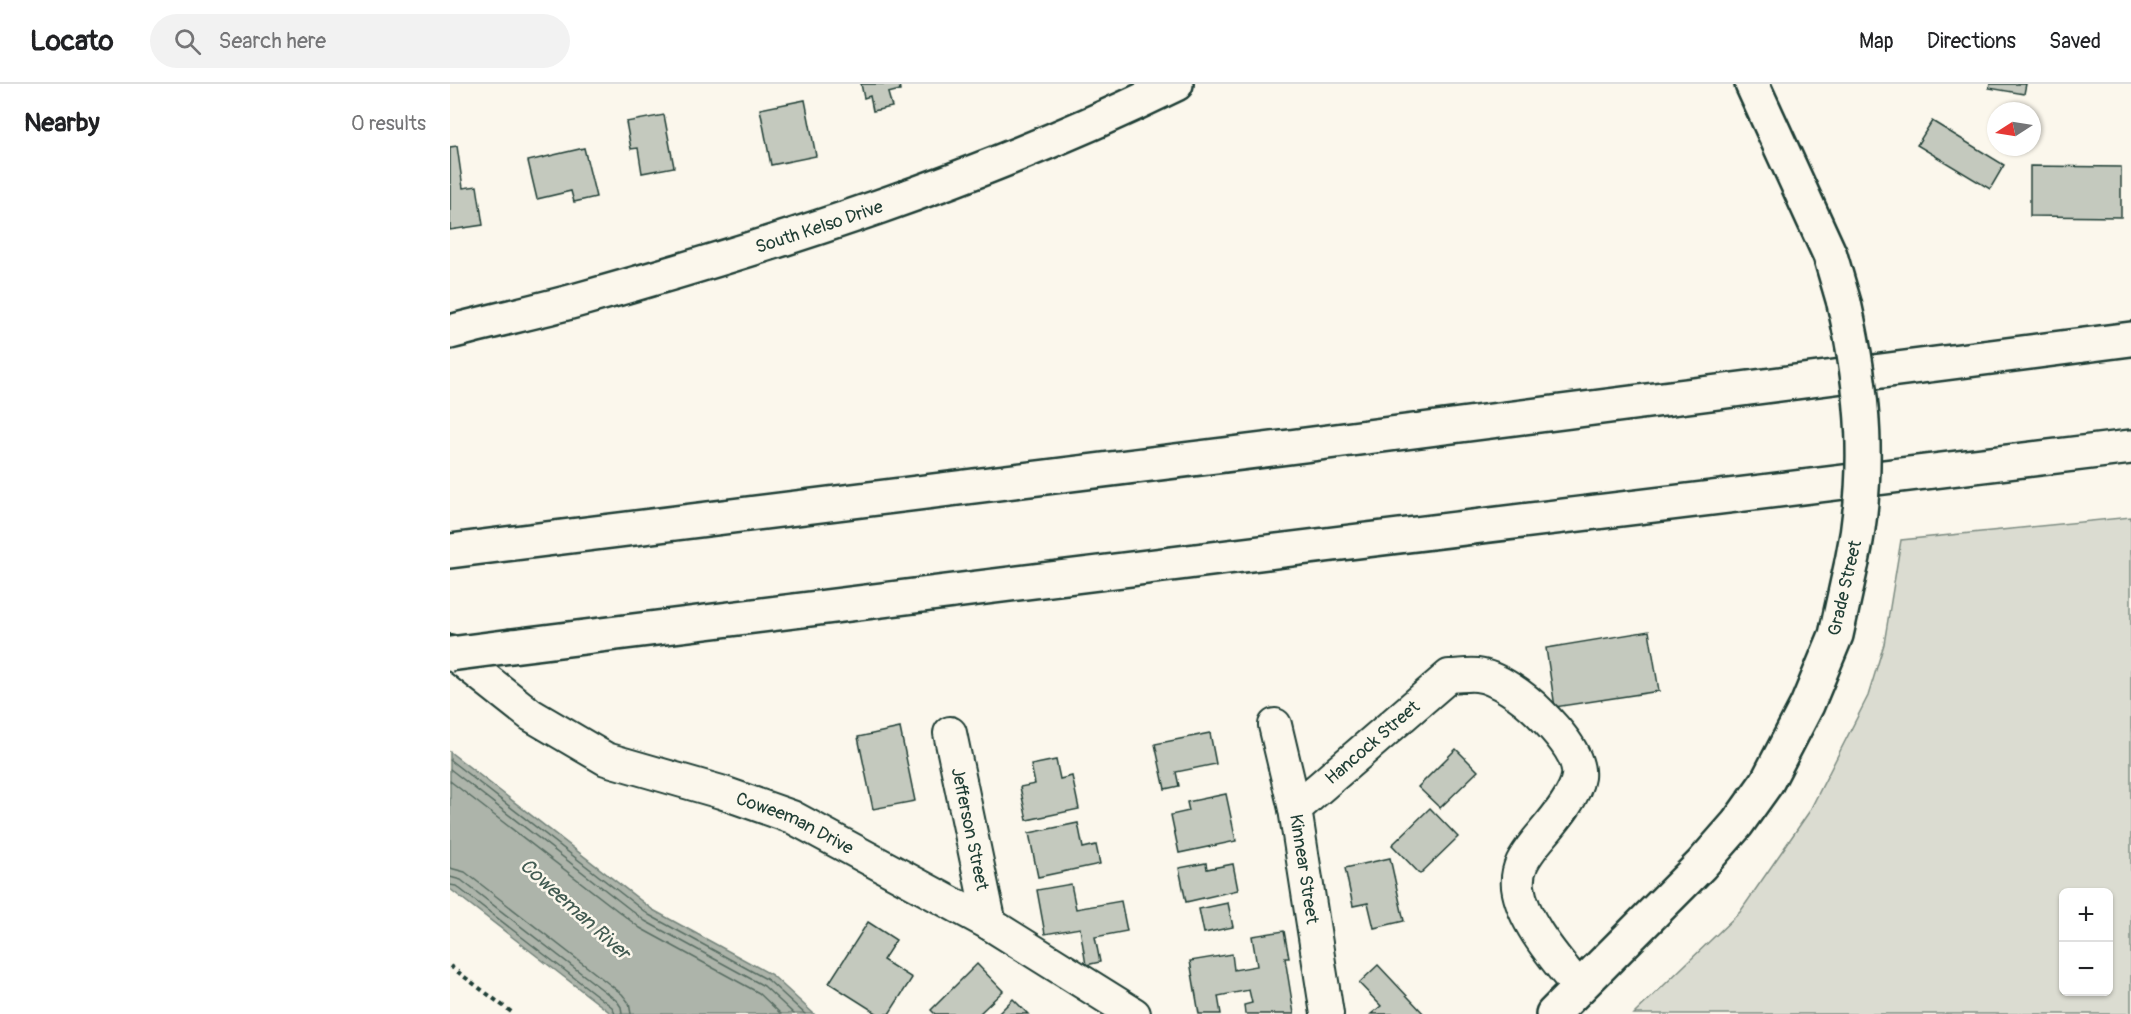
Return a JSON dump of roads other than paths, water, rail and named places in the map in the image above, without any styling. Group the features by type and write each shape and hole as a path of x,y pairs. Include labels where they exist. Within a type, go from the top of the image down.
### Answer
{"main road":[{"name":"South Kelso Drive","path":"450,332 572,301 749,250 879,207 995,164 1124,109 1176,84"},
{"name":"Grade Street","path":"1552,1014 1701,866 1737,824 1767,782 1807,705 1836,635 1852,562 1863,494 1864,429 1858,374 1844,303 1830,255 1752,84"},
{"path":"450,551 1266,450 2131,339"},
{"path":"450,653 2131,447"}],"street":[{"name":"Coweeman Drive","path":"450,653 531,715 606,759 721,792 792,817 990,924 1134,1014"},
{"name":"Hancock Street","path":"1295,809 1449,676 1478,675 1499,681 1535,709 1562,736 1573,756 1578,776 1566,805 1524,856 1518,870 1518,887 1523,907 1541,939 1579,988"},
{"name":"Kinnear Street","path":"1275,725 1295,809 1327,1014"},
{"name":"Jefferson Street","path":"950,734 990,924"}],"water":[{"name":"Coweeman River","path":"450,752 653,910 772,975 814,1014 612,1014 450,889"}]}
